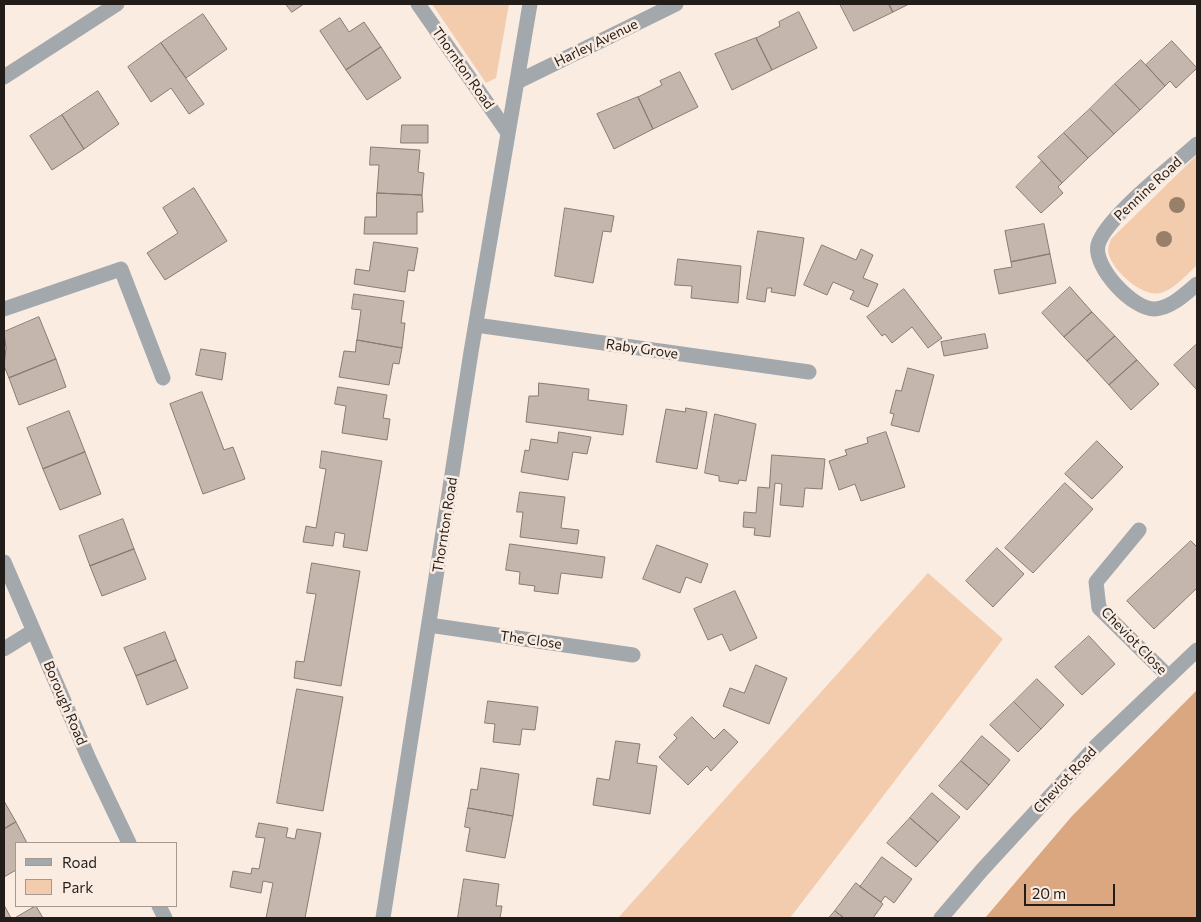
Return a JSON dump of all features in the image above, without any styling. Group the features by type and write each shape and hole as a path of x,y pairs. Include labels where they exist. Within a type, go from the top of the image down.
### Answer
{"street":[{"path":"4,78 117,4"},
{"name":"Thornton Road","path":"418,4 508,133"},
{"name":"Thornton Road","path":"383,918 476,325 530,4"},
{"name":"Harley Avenue","path":"516,82 676,4"},
{"name":"Pennine Road","path":"1197,144 1109,225 1098,246 1102,267 1117,287 1137,303 1153,309 1169,306 1197,284"},
{"path":"4,310 121,269 163,378"},
{"name":"Raby Grove","path":"476,325 809,372"},
{"name":"Cheviot Close","path":"1139,530 1096,582 1099,608 1169,677"},
{"name":"Borough Road","path":"4,562 89,759 129,842"},
{"name":"The Close","path":"429,625 633,655"},
{"path":"4,649 34,631"},
{"name":"Cheviot Road","path":"941,918 982,870 1096,746 1197,650"}],"green space":[{"path":"432,4 509,4 496,78 486,83"},
{"path":"1197,155 1197,265 1170,289 1160,293 1144,291 1128,280 1114,265 1108,250 1111,239"},
{"path":"928,573 1003,639 790,918 618,918"}],"shaded area":[{"path":"1197,690 1197,918 985,918 1072,816"}],"building":[{"path":"286,4 304,4 292,12"},
{"path":"840,4 889,4 893,12 854,31"},
{"path":"889,4 909,4 893,12"},
{"path":"799,12 817,48 772,70 756,38 780,26 779,22"},
{"path":"203,14 227,49 186,78 161,43"},
{"path":"340,18 349,32 364,22 381,47 346,70 320,31"},
{"path":"756,38 772,70 732,90 715,54"},
{"path":"1172,41 1197,68 1176,88 1170,81 1165,86 1146,65"},
{"path":"161,43 204,104 189,114 171,88 151,102 128,67"},
{"path":"381,47 401,78 367,100 346,70"},
{"path":"1141,60 1165,86 1140,110 1115,84"},
{"path":"680,72 698,107 653,129 638,97 662,85 660,81"},
{"path":"1115,84 1140,110 1114,134 1090,109"},
{"path":"98,91 119,124 84,149 62,115"},
{"path":"638,97 653,129 614,149 597,114"},
{"path":"1090,109 1114,134 1088,158 1064,133"},
{"path":"62,115 84,149 52,170 30,136"},
{"path":"402,125 428,125 428,143 401,143"},
{"path":"1064,133 1088,158 1062,183 1038,157"},
{"path":"371,147 420,150 418,172 424,173 422,195 377,193 379,165 370,165"},
{"path":"1042,161 1062,183 1058,187 1063,193 1041,213 1016,187"},
{"path":"194,188 227,241 165,280 147,253 178,233 163,208"},
{"path":"377,193 422,195 423,212 417,212 417,234 364,234 365,217 376,217"},
{"path":"565,208 614,216 611,232 603,231 593,283 555,276"},
{"path":"1044,224 1050,254 1011,262 1005,231"},
{"path":"758,231 804,238 795,296 771,292 772,288 767,288 765,302 747,299"},
{"path":"374,242 418,248 414,271 408,270 405,292 354,284 356,269 369,271"},
{"path":"822,245 856,260 861,249 873,255 863,278 878,284 868,307 850,299 854,291 833,282 827,295 804,285"},
{"path":"1050,254 1056,283 999,294 994,270 1012,267 1011,262"},
{"path":"678,259 741,266 738,303 691,298 692,286 675,285"},
{"path":"1070,287 1092,312 1064,337 1042,313"},
{"path":"904,289 942,338 928,348 912,327 892,343 885,334 882,336 867,317"},
{"path":"354,294 404,301 401,323 405,323 402,348 357,340 361,310 352,309"},
{"path":"1092,312 1115,336 1087,361 1064,337"},
{"path":"39,317 56,359 9,378 4,366 6,348 4,332"},
{"path":"985,334 988,348 944,356 941,342"},
{"path":"1115,336 1137,360 1109,385 1087,361"},
{"path":"357,340 402,348 399,364 393,363 389,385 339,377 344,351 355,352"},
{"path":"1197,344 1197,390 1174,365"},
{"path":"201,349 226,353 222,380 196,375"},
{"path":"56,359 66,387 19,405 9,378"},
{"path":"1137,360 1159,384 1131,410 1109,385"},
{"path":"908,368 934,375 919,432 891,425 894,414 890,413 896,390 901,391"},
{"path":"539,383 589,389 588,400 627,405 623,435 526,422 529,396 538,396"},
{"path":"338,387 387,395 383,418 390,419 387,440 342,433 346,406 335,404"},
{"path":"202,392 224,450 233,447 245,479 203,494 170,404"},
{"path":"686,408 707,412 697,469 656,462 666,409 685,412"},
{"path":"69,411 85,452 43,469 27,428"},
{"path":"715,414 756,424 746,481 739,480 738,484 719,481 719,476 705,473"},
{"path":"559,432 591,437 587,454 573,452 568,480 521,472 525,450 529,451 531,439 557,443"},
{"path":"886,432 905,487 861,501 855,484 839,490 829,461 847,455 845,450 868,443 867,438"},
{"path":"1097,441 1123,467 1092,499 1065,474"},
{"path":"322,451 382,461 367,551 343,547 345,534 335,532 333,546 303,542 306,526 316,528 326,469 320,468"},
{"path":"85,452 101,494 60,510 43,469"},
{"path":"772,455 825,459 822,489 805,488 803,507 780,505 782,484 775,483 770,537 754,535 755,528 743,527 744,512 756,513 758,487 769,488"},
{"path":"1065,483 1093,509 1033,573 1005,548"},
{"path":"520,492 565,497 561,528 579,530 577,544 520,537 523,512 517,512"},
{"path":"123,519 134,549 90,566 79,536"},
{"path":"1191,541 1197,547 1197,588 1154,629 1127,601"},
{"path":"510,544 605,557 602,578 561,573 558,594 534,591 535,586 519,584 520,572 506,570"},
{"path":"657,545 708,564 701,583 686,577 680,593 643,579"},
{"path":"997,548 1024,574 993,607 966,581"},
{"path":"134,549 146,579 102,596 90,566"},
{"path":"312,563 360,571 341,686 294,678 296,661 304,662 316,594 307,593"},
{"path":"735,591 757,638 730,651 722,634 708,640 694,609"},
{"path":"165,632 176,660 136,676 124,648"},
{"path":"1089,636 1115,664 1082,695 1055,667"},
{"path":"176,660 188,688 147,705 136,676"},
{"path":"756,665 787,678 769,724 723,706 730,688 744,693"},
{"path":"1037,679 1064,705 1041,729 1014,702"},
{"path":"297,689 343,697 323,811 277,803"},
{"path":"488,701 538,707 535,730 522,729 520,745 493,742 495,724 485,723"},
{"path":"1014,702 1041,729 1018,752 990,725"},
{"path":"692,717 714,739 724,729 738,742 711,771 707,766 688,785 659,757 677,738 674,735"},
{"path":"982,736 1010,760 989,785 961,761"},
{"path":"616,741 640,744 637,763 657,766 650,814 593,805 597,778 609,780"},
{"path":"961,761 989,785 967,810 939,786"},
{"path":"481,768 519,774 513,816 468,808 471,789 477,790"},
{"path":"932,793 960,817 938,842 910,818"},
{"path":"4,801 16,822 4,829"},
{"path":"468,808 513,816 505,858 466,851 470,828 465,827"},
{"path":"910,818 938,842 916,867 887,843"},
{"path":"16,822 26,842 15,842 15,871 4,877 4,829"},
{"path":"259,823 288,828 286,837 295,839 297,829 321,833 305,918 266,918 273,883 263,881 261,893 230,887 233,871 251,874 252,868 259,869 265,838 256,837"},
{"path":"882,857 912,879 894,903 885,896 881,902 860,887"},
{"path":"464,879 499,884 496,906 502,906 500,918 458,918"},
{"path":"856,883 883,904 873,918 844,918 835,911"},
{"path":"4,905 11,918 4,918"},
{"path":"37,907 43,918 15,918"},
{"path":"835,911 844,918 829,918"}]}
